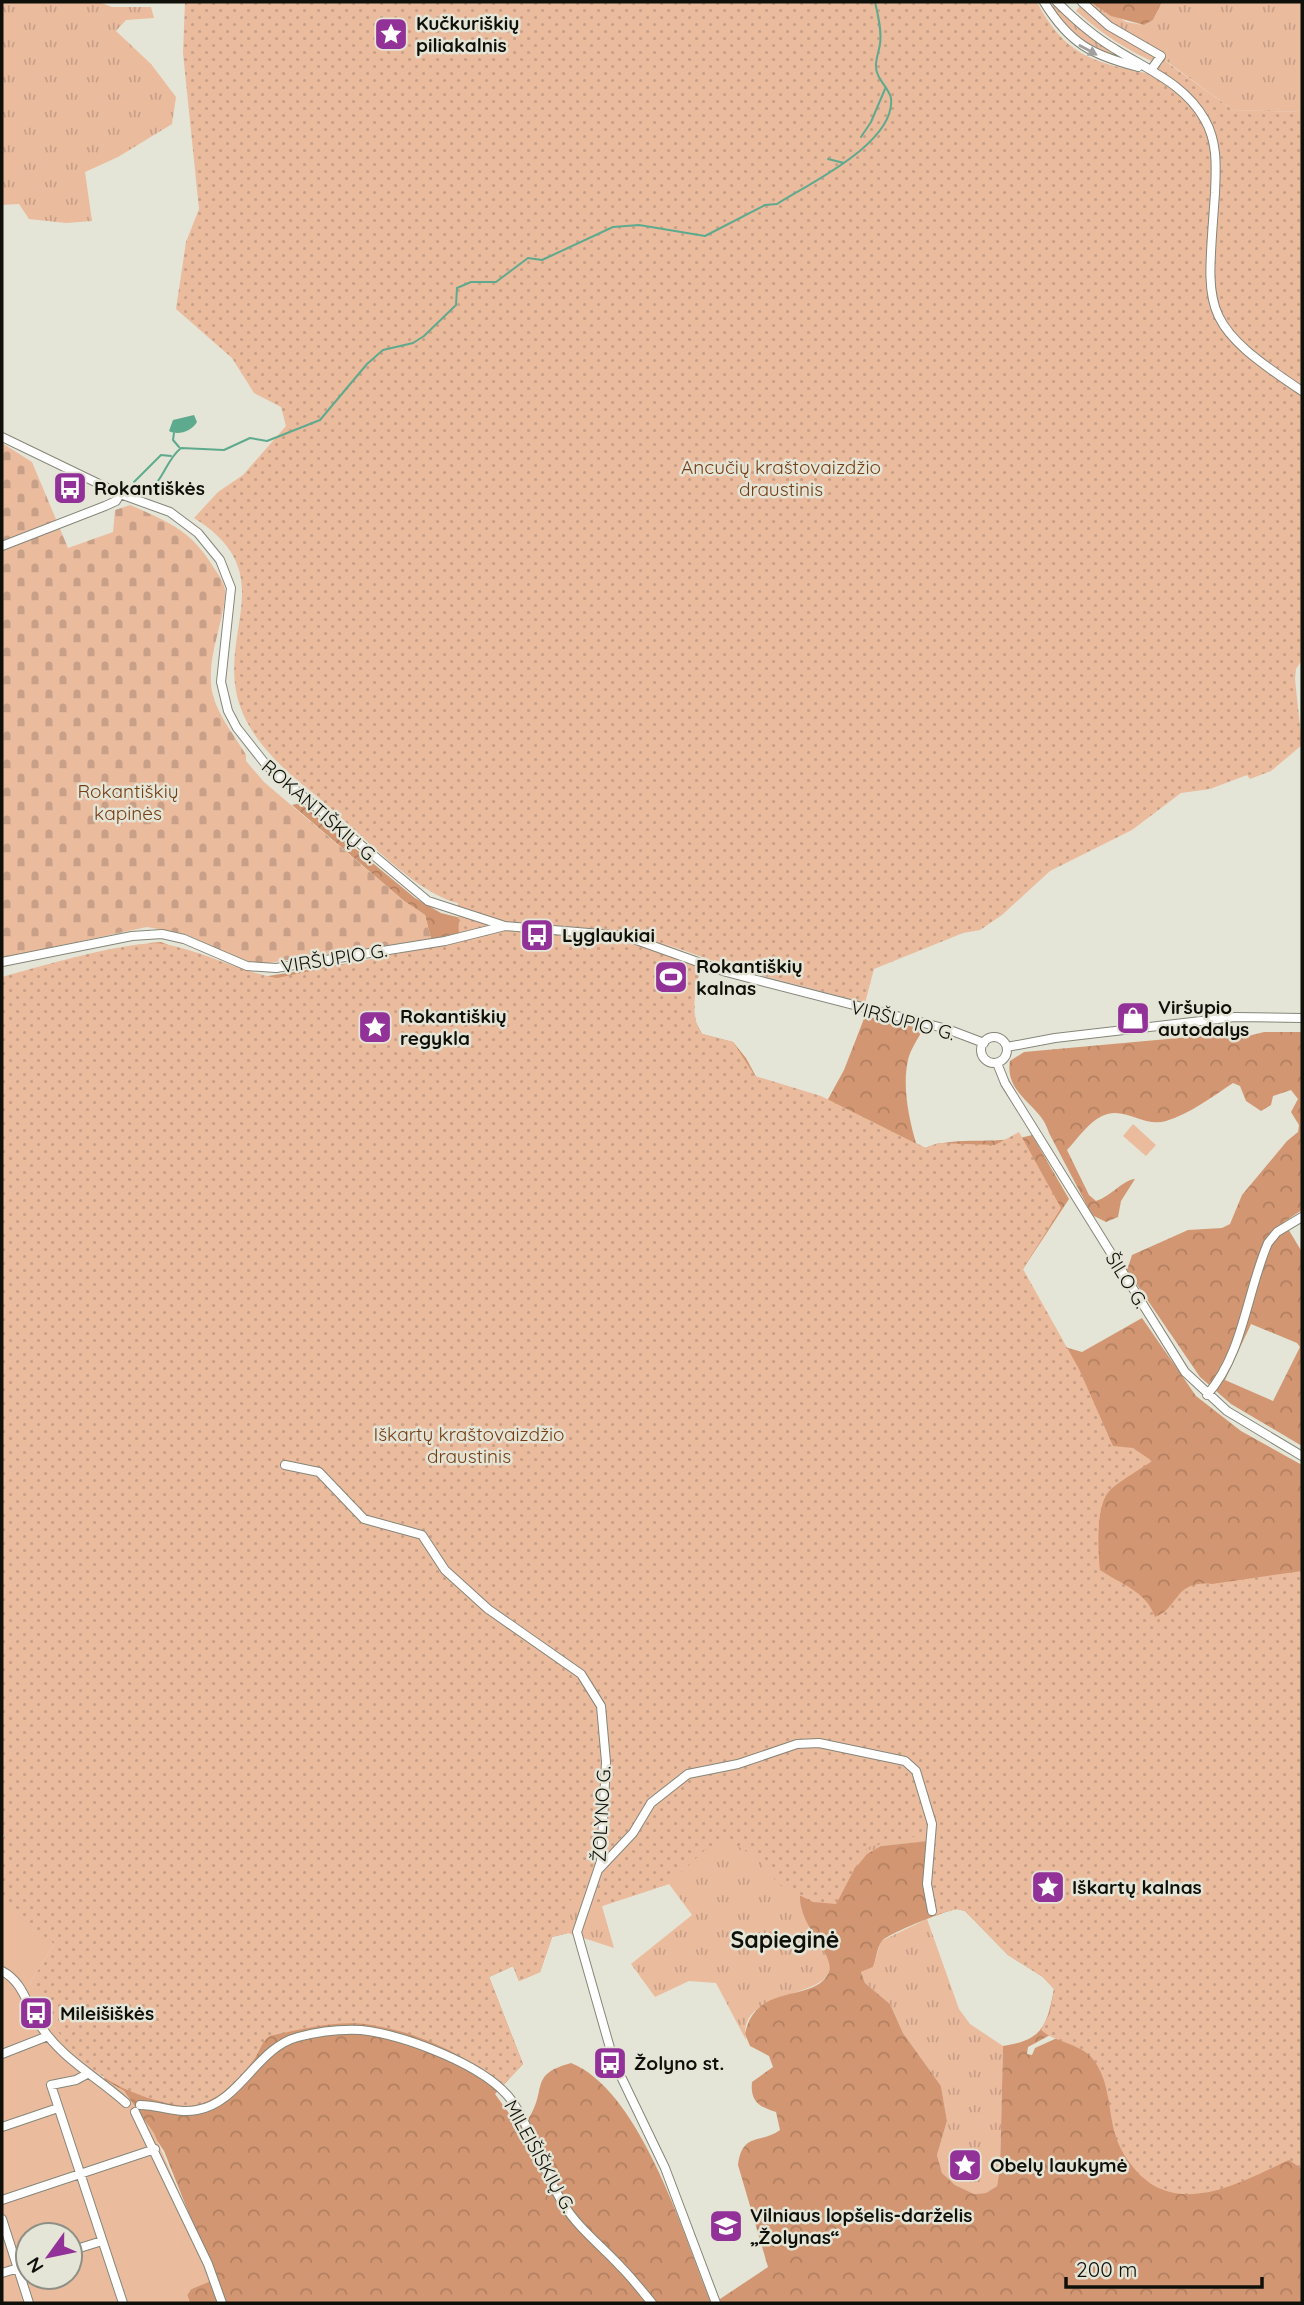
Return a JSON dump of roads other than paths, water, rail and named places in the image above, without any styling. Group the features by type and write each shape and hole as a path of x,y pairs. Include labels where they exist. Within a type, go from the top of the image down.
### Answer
{"street":[{"path":"1044,2 1065,31 1083,47 1105,58 1151,70"},
{"path":"1057,2 1100,39 1187,94 1212,137 1216,170 1209,268 1213,308 1240,346 1302,391"},
{"path":"1082,2 1109,26 1161,56 1151,70"},
{"name":"ROKANTIŠKIŲ G.","path":"2,437 120,494 180,518 198,533 220,560 231,588 232,601 222,666 224,699 237,728 255,754 416,893 442,908 505,926 537,928"},
{"path":"2,546 105,506 116,501 120,494"},
{"name":"VIRŠUPIO G.","path":"2,962 132,936 162,933 184,939 247,966 276,968 445,941 505,926"},
{"name":"VIRŠUPIO G.","path":"537,928 625,936 726,972 947,1029 984,1043 998,1038 1007,1047 1235,1017 1302,1018"},
{"path":"984,1043 984,1057 997,1063 1005,1058 1007,1047"},
{"name":"ŠILO G.","path":"997,1063 1005,1083 1174,1357 1207,1395 1242,1422 1302,1456"},
{"path":"1207,1395 1226,1367 1242,1329 1268,1243 1277,1231 1302,1217"},
{"name":"ŽOLYNO G.","path":"285,1465 319,1472 364,1518 422,1535 445,1570 488,1609 581,1674 601,1706 606,1762 599,1869 578,1932 580,1945 614,2062 665,2168 716,2303"},
{"path":"599,1869 633,1833 649,1805 688,1774 738,1763 797,1744 819,1743 905,1761 916,1772 932,1824 927,1884 932,1911"},
{"path":"4,1974 18,1983 48,2036 87,2074 76,2080 52,2083 123,2303"},
{"name":"MILEIŠIŠKIŲ G.","path":"87,2074 126,2103 134,2099 137,2109 185,2112 209,2107 232,2092 280,2045 304,2035 361,2030 439,2053 479,2073 504,2091 532,2137 568,2212 652,2303"},
{"path":"2,2054 48,2036"},
{"path":"2,2127 58,2108"},
{"path":"137,2109 208,2264 222,2303"},
{"path":"2,2200 155,2149"},
{"path":"2,2219 14,2256"},
{"path":"84,2247 102,2241"}],"waterway":[{"path":"147,492 181,448 224,450 250,438 267,441 320,420 367,364 383,350 413,343 424,336 456,305 457,288 471,282 496,282 528,258 542,260 613,227 639,225 705,236 765,205 777,204 828,174 865,146 880,131 889,115 891,98 876,70 880,34 875,2"},
{"path":"861,137 871,122 885,89"},
{"path":"828,159 844,163"},
{"path":"174,433 173,440 179,447"},
{"path":"134,482 161,455 171,456"}],"place":[{"name":"Kučkuriškių piliakalnis","path":"391,34"},
{"name":"Rokantiškės","path":"70,488"},
{"name":"Lyglaukiai","path":"537,935"},
{"name":"Rokantiškių kalnas","path":"671,977"},
{"name":"Viršupio autodalys","path":"1133,1018"},
{"name":"Rokantiškių regykla","path":"375,1027"},
{"name":"Iškartų kalnas","path":"1048,1887"},
{"name":"Mileišiškės","path":"36,2013"},
{"name":"Žolyno st.","path":"610,2063"},
{"name":"Obelų laukymė","path":"965,2165"},
{"name":"Vilniaus lopšelis-darželis „Žolynas“","path":"726,2226"}],"district":[{"name":"Sapieginė","path":"785,1940"}],"park label":[{"name":"Ancučių kraštovaizdžio draustinis","path":"781,478"},
{"name":"Rokantiškių kapinės","path":"128,802"},
{"name":"Iškartų kraštovaizdžio draustinis","path":"469,1445"}]}
